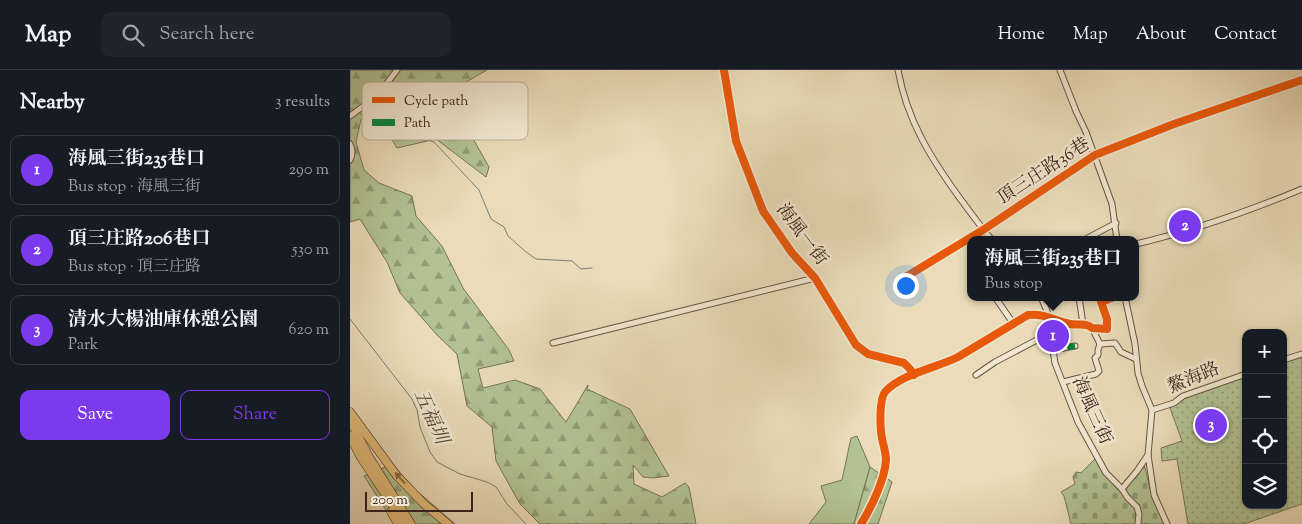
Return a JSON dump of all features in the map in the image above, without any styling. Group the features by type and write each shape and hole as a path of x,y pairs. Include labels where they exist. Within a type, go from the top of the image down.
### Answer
{"highway":[{"path":"350,412 397,476 424,504 448,524"},
{"path":"350,420 369,457 411,524"},
{"path":"350,436 398,524"},
{"path":"360,456 405,524"}],"street":[{"path":"388,82 397,70"},
{"name":"海風一街","path":"724,70 736,141 763,211 792,253 815,278 856,345 868,354 904,363 914,375"},
{"path":"898,70 902,94 925,147 947,181 988,236"},
{"path":"1060,70 1095,155 1112,204 1118,236"},
{"name":"頂三庄路36巷","path":"973,236 1095,155 1174,124 1302,80"},
{"path":"350,116 362,107"},
{"path":"350,144 353,148 353,154 350,160"},
{"path":"1139,243 1237,214 1302,189"},
{"path":"1092,236 1116,223"},
{"name":"頂三庄路36巷","path":"898,281 967,240"},
{"path":"553,343 815,278"},
{"path":"998,301 1013,323"},
{"name":"海風三街","path":"1043,301 1047,311 1055,363 1078,422 1099,463 1122,489 1127,498 1137,507 1139,514 1138,524"},
{"path":"1080,301 1083,324"},
{"path":"861,524 868,513 884,472 886,459 881,437 881,406 884,394 894,385 952,360 1028,315 1037,314 1070,324 1083,324 1092,328 1107,329 1108,319 1101,302 1104,301"},
{"path":"1126,301 1142,386 1152,410 1148,455 1154,495 1167,524"},
{"path":"1063,382 1096,374 1099,371 1095,358 1098,356 1100,344 1092,328"},
{"path":"976,376 995,362 1050,333"},
{"path":"1100,344 1115,342 1121,352 1136,360"},
{"path":"1052,344 1058,349 1075,346"},
{"path":"1287,359 1302,354"},
{"name":"鰲海路","path":"1152,410 1174,403 1183,396 1242,375"},
{"path":"1122,489 1137,472 1148,455"}],"green space":[{"path":"350,70 487,70 466,82 362,82 362,118 356,142 364,170 379,183 412,196 416,216 442,246 463,288 509,350 514,361 478,369 483,388 515,380 540,389 566,422 588,385 587,389 630,409 669,476 643,477 633,465 634,484 662,497 685,483 689,487 696,524 540,524 520,504 496,461 492,427 467,406 457,354 438,336 400,293 387,262 360,219 350,222"},
{"path":"392,140 432,140 397,148"},
{"path":"437,140 474,140 489,167 486,177"},
{"path":"1302,355 1302,504 1244,524 1188,524 1177,459 1162,461 1161,448 1182,441 1170,408 1183,399 1242,377 1242,509 1287,509 1287,361"},
{"path":"857,436 870,467 854,524 809,524 826,502 821,486 842,480 851,438"},
{"path":"1095,459 1102,471 1118,490 1143,460 1152,496 1168,524 1071,524 1064,496 1061,492 1075,484 1073,477 1076,472 1081,473"},
{"path":"392,464 417,491 455,524 395,524 364,476"},
{"path":"870,467 892,482 878,524 854,524"}],"waterway":[{"path":"350,108 356,110"},
{"path":"359,112 362,116"},
{"path":"427,140 434,142 479,190 491,219 504,227 508,236 526,252 536,259 572,261 581,269 592,268"},
{"name":"五福圳","path":"350,319 412,399 417,410 420,427 430,452 437,462 460,474 487,482 496,487 507,504 526,524"}],"marked path":[{"path":"1051,344 1058,349 1075,346"}],"cycle path":[{"path":"724,70 736,141 763,211 792,253 815,278 856,345 868,354 904,363 914,375"},
{"path":"973,236 1095,155 1174,124 1302,80"},
{"path":"899,281 967,240"},
{"path":"861,524 877,493 885,468 886,457 880,421 885,392 900,380 958,357 1028,315 1039,315 1070,324 1107,329 1107,319 1101,302 1104,301"}],"place":[{"name":"頂三庄路206巷口","path":"1185,226"},
{"name":"海風三街235巷口","path":"1053,336"},
{"name":"清水大楊油庫休憩公園","path":"1211,425"}]}
